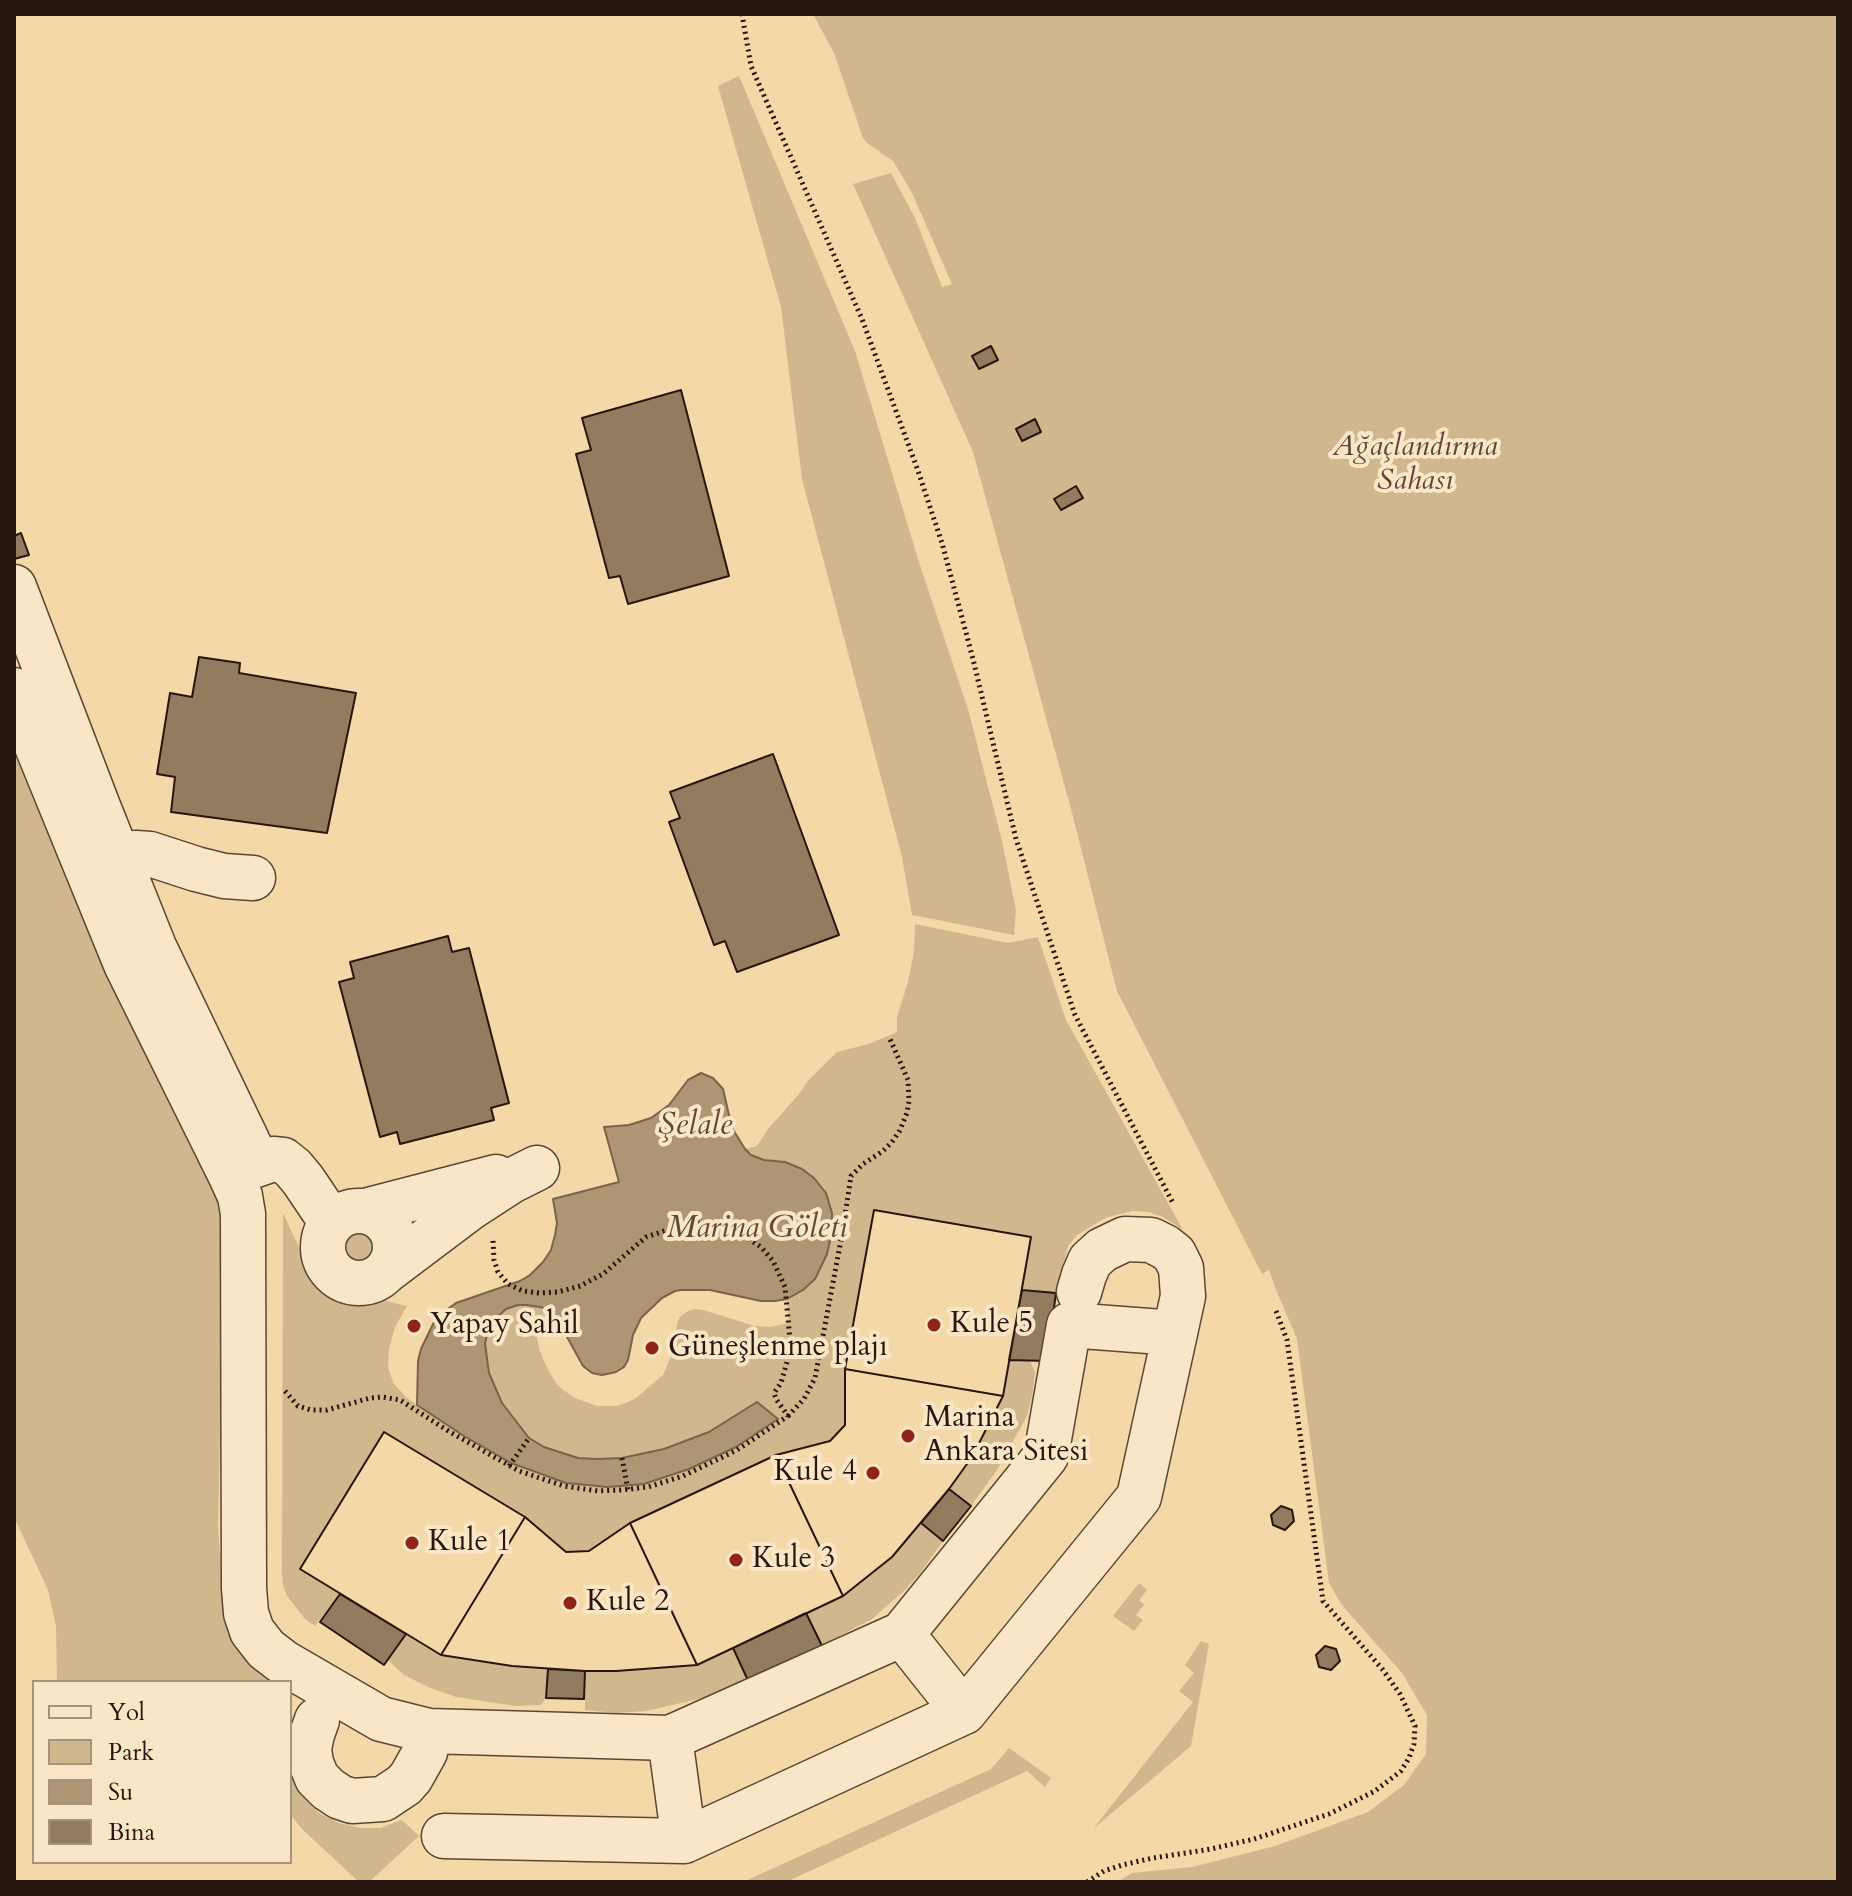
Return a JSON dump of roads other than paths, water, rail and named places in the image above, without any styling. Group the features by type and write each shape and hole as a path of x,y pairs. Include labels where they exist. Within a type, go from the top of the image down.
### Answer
{"street":[{"path":"14,587 102,862 126,964 244,1168 266,1186 269,1205 267,1609 279,1632 300,1648 429,1731"},
{"path":"14,690 102,862"},
{"path":"102,862 136,853 150,854 224,876 253,878"},
{"path":"244,1168 273,1159 283,1160 348,1217 375,1214 391,1230 395,1240 392,1262 386,1271"},
{"path":"244,1168 240,1196 243,1214 246,1613 252,1631 266,1649 283,1662 381,1719 429,1731 670,1738 902,1634 1046,1456 1074,1309 1090,1261 1102,1250 1125,1239 1151,1240 1174,1254 1181,1268 1183,1296 1139,1497 964,1712 684,1841 444,1836"},
{"path":"537,1168 471,1207 376,1279 364,1283 340,1277 331,1270 325,1259 323,1246 326,1234 348,1217 537,1168"},
{"path":"1074,1309 1175,1333"},
{"path":"902,1634 964,1712"},
{"path":"317,1720 309,1749 317,1778 340,1797 352,1801 383,1799 404,1785 425,1752 429,1731"},
{"path":"670,1738 684,1841"}],"water":[{"name":"Marina Göleti","path":"701,1073 713,1078 723,1089 732,1128 751,1155 802,1169 826,1193 832,1213 832,1232 827,1254 815,1279 787,1299 775,1301 710,1290 675,1291 662,1298 641,1318 624,1367 602,1375 592,1373 583,1366 555,1315 545,1308 518,1305 506,1309 488,1328 485,1344 489,1373 502,1403 529,1438 544,1447 578,1458 622,1458 664,1449 709,1432 757,1402 778,1419 736,1447 689,1469 644,1484 607,1487 566,1483 511,1463 417,1405 421,1349 442,1313 456,1303 530,1275 551,1250 557,1223 553,1199 619,1182 604,1127 629,1125 651,1118 669,1105 688,1080"}],"place":[{"name":"Kule 5","path":"934,1325"},
{"name":"Yapay Sahil","path":"414,1326"},
{"name":"Güneşlenme plajı","path":"652,1348"},
{"name":"Marina Ankara Sitesi","path":"908,1436"},
{"name":"Kule 4","path":"873,1473"},
{"name":"Kule 1","path":"412,1543"},
{"name":"Kule 3","path":"736,1560"},
{"name":"Kule 2","path":"570,1603"}],"park label":[{"name":"Ağaçlandırma Sahası","path":"1415,465"}],"water label":[{"name":"Şelale","path":"695,1127"}]}
